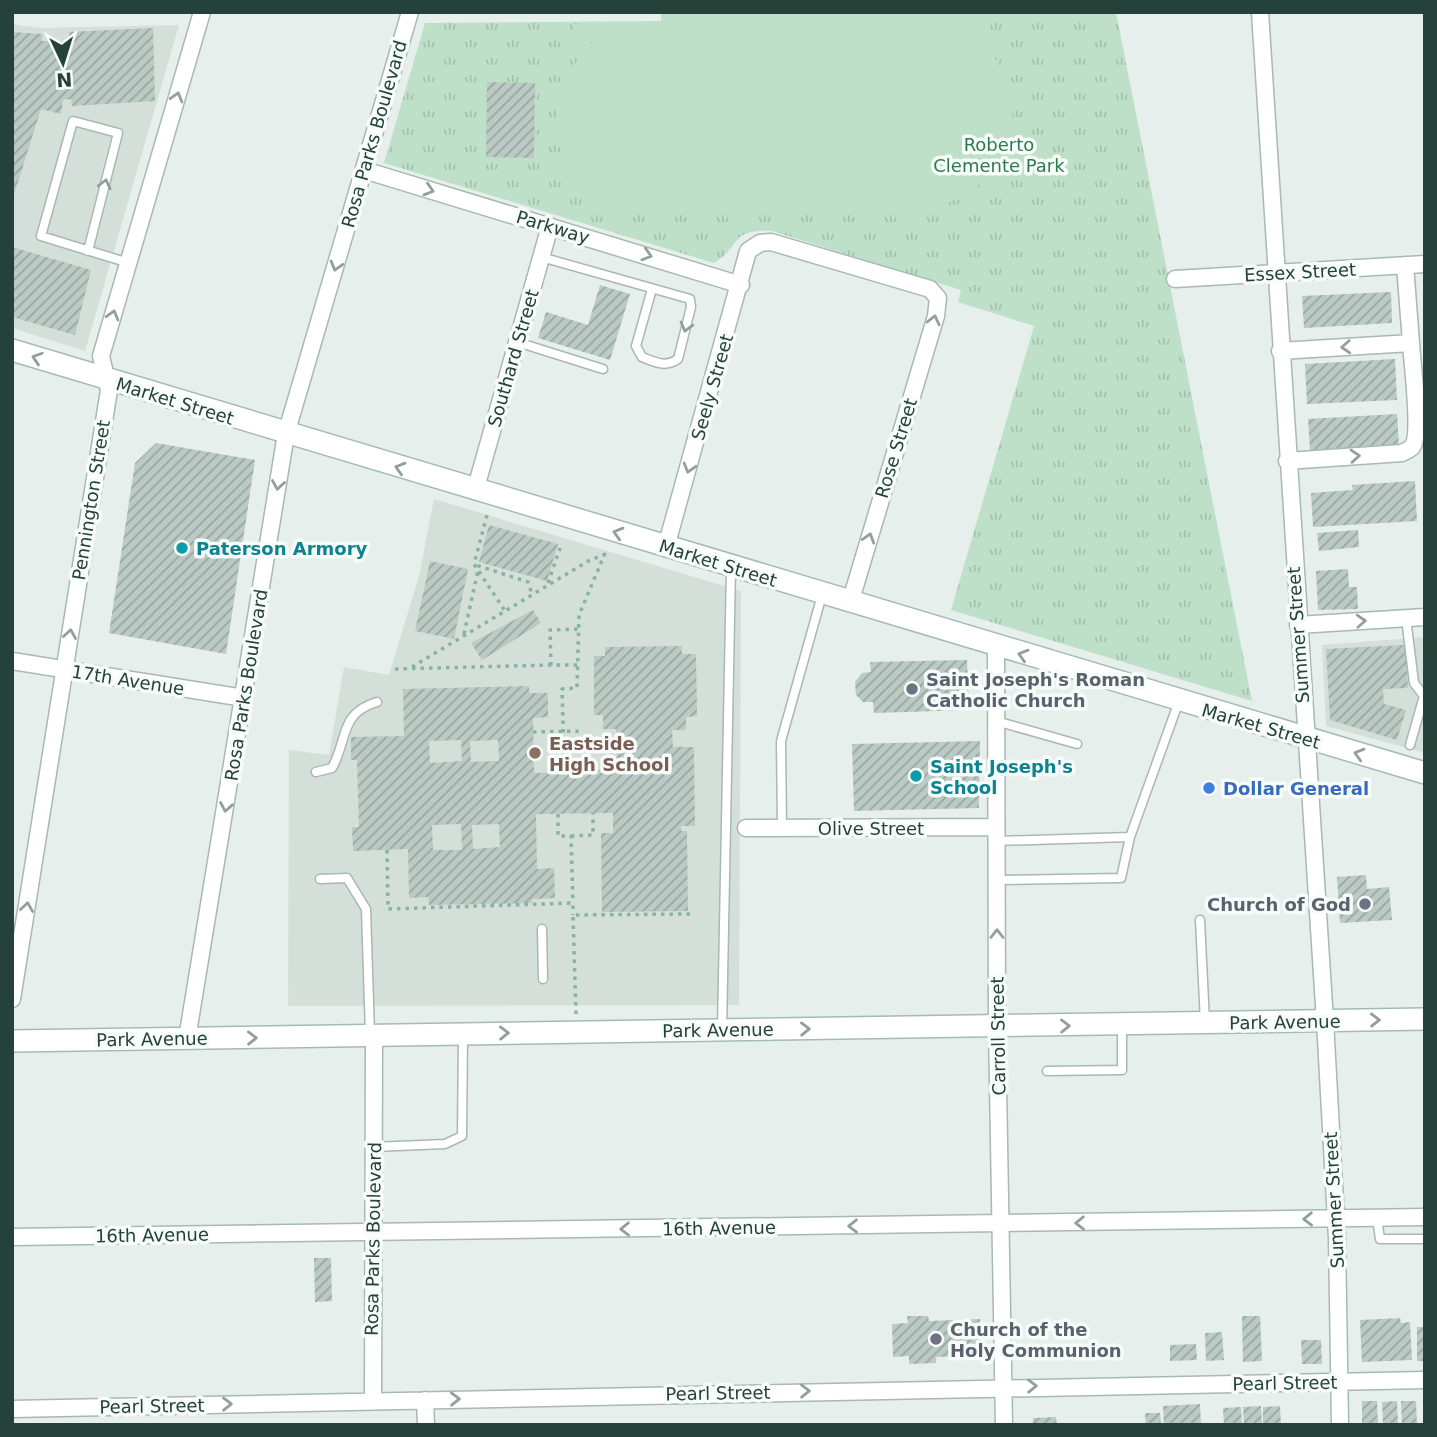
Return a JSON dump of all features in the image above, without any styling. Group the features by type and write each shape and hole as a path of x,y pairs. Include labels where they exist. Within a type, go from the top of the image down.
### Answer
{"main road":[{"name":"Market Street","path":"12,350 731,568 1425,773"},
{"name":"Park Avenue","path":"12,1041 1425,1019"}],"street":[{"name":"Pennington Street","path":"12,999 109,380 101,356 202,12"},
{"name":"Rosa Parks Boulevard","path":"187,1039 286,434 410,12"},
{"name":"Summer Street","path":"1260,12 1325,1021 1336,1219 1340,1425"},
{"name":"Parkway","path":"364,170 741,285"},
{"name":"Southard Street","path":"475,491 550,226"},
{"name":"Seely Street","path":"666,547 741,285 748,251 760,243 771,242 936,293"},
{"name":"Essex Street","path":"1175,279 1425,264"},
{"path":"1287,461 1402,453 1412,447 1416,438 1405,265"},
{"name":"Rose Street","path":"850,603 936,316 936,293"},
{"path":"1280,351 1411,343"},
{"path":"1298,625 1425,617"},
{"name":"Carroll Street","path":"996,647 997,1027 1004,1425"},
{"name":"17th Avenue","path":"12,661 244,698"},
{"name":"Olive Street","path":"746,828 996,834"},
{"name":"Rosa Parks Boulevard","path":"372,1035 373,1401"},
{"name":"16th Avenue","path":"12,1237 1425,1217"},
{"name":"Pearl Street","path":"12,1409 1425,1380"},
{"path":"425,1399 426,1425"}],"lane":[{"path":"88,251 118,133 74,121 41,236 88,251 129,263"},
{"path":"541,257 690,299 691,307 678,359 671,364 662,365 642,357 636,346 652,289"},
{"path":"517,342 603,369"},
{"path":"722,1030 731,568"},
{"path":"782,828 780,741 822,595"},
{"path":"1406,618 1414,683 1424,696 1410,745"},
{"path":"996,880 1121,878 1130,837 1179,701"},
{"path":"316,772 332,768 347,724 363,706 377,702"},
{"path":"996,721 1077,744"},
{"path":"996,834 1130,837"},
{"path":"320,879 347,877 366,909 372,1035"},
{"path":"1200,920 1205,1023"},
{"path":"542,929 543,979"},
{"path":"1047,1071 1122,1070 1122,1025"},
{"path":"373,1147 445,1144 456,1141 464,1129 463,1033"},
{"path":"1377,1218 1380,1239 1425,1239"}],"path":[{"path":"488,515 474,564 505,611"},
{"path":"548,585 560,548"},
{"path":"412,667 590,559 605,553 579,615 577,688 562,690 564,758"},
{"path":"463,636 479,566 528,582 532,594"},
{"path":"551,665 550,630 578,629"},
{"path":"395,669 577,665"},
{"path":"533,732 577,731 577,749 616,747"},
{"path":"558,814 558,836 571,836 593,835 593,813"},
{"path":"571,836 576,1014"},
{"path":"387,850 388,909 573,903"},
{"path":"573,915 690,914"}],"shaded area":[{"path":"12,24 39,28 179,25 85,351 12,328"},
{"name":"Eastside High School","path":"434,499 741,591 739,1005 288,1006 289,750 329,755 344,667 389,675 419,576"},
{"path":"1425,637 1425,753 1326,726 1322,645"}],"green space":[{"name":"Roberto Clemente Park","path":"661,12 1116,12 1252,701 951,610 1034,326 958,302 961,290 772,231 758,231 742,236 714,263 384,163 425,23 661,21"},
{"path":"990,12 991,27 968,29 997,63 1007,82 1012,103 1012,124 1007,145 997,165 981,183 963,196 929,210 641,215 610,205 586,189 570,168 560,144 557,117 562,91 575,64 595,40 576,38 574,24"}],"building":[{"path":"153,28 155,101 72,106 71,99 63,100 61,114 41,109 12,201 12,32 42,34 42,41 70,41 69,32"},
{"path":"487,82 535,83 534,158 486,157"},
{"path":"12,247 91,270 75,335 12,317"},
{"path":"600,285 630,294 610,360 538,338 546,312 588,325"},
{"path":"1391,292 1392,323 1304,328 1302,296"},
{"path":"1395,359 1397,400 1307,404 1305,364"},
{"path":"1397,414 1399,446 1310,451 1308,419"},
{"name":"Paterson Armory","path":"156,443 255,460 226,654 109,633 135,463"},
{"path":"1415,481 1417,521 1313,527 1311,493 1353,490 1352,485"},
{"path":"489,525 558,544 547,581 479,562"},
{"path":"1358,530 1359,547 1319,551 1317,533"},
{"path":"430,561 468,569 454,639 415,631"},
{"path":"1348,569 1349,587 1357,587 1358,609 1318,610 1316,571"},
{"path":"533,610 541,623 482,660 471,643"},
{"path":"1405,645 1408,688 1383,689 1384,704 1406,710 1397,740 1330,720 1326,649"},
{"path":"682,646 682,654 696,654 697,716 686,717 686,730 672,730 673,747 694,747 695,826 681,826 681,831 687,831 688,911 602,912 601,833 613,833 613,813 536,814 537,869 554,868 555,898 532,899 532,903 429,905 428,897 409,898 408,849 353,851 352,827 359,827 357,760 351,760 351,737 404,736 403,689 529,686 529,693 548,693 548,717 533,718 534,773 556,772 555,759 591,758 591,770 617,769 616,729 603,729 603,715 594,715 594,656 605,656 605,647","holes":["461,740 462,761 430,763 429,741","498,740 499,761 471,762 470,741","461,824 462,850 433,850 432,825","499,824 500,847 473,849 472,825"]},
{"name":"Saint Joseph's Roman Catholic Church","path":"967,660 969,710 874,713 873,702 863,702 856,695 855,682 862,673 871,672 870,662"},
{"name":"Saint Joseph's School","path":"980,741 979,808 854,811 852,744"},
{"name":"Church of God","path":"1366,875 1367,889 1389,887 1392,920 1340,923 1337,877"},
{"path":"314,1258 331,1258 332,1301 315,1302"},
{"name":"Church of the Holy Communion","path":"907,1316 928,1316 929,1321 980,1319 981,1355 936,1357 936,1363 909,1364 909,1356 893,1357 892,1324 908,1323"},
{"path":"1242,1316 1260,1316 1262,1361 1243,1362"},
{"path":"1400,1318 1401,1323 1410,1322 1412,1360 1362,1362 1360,1320"},
{"path":"1417,1327 1425,1327 1425,1361 1417,1361"},
{"path":"1222,1332 1224,1360 1206,1361 1205,1333"},
{"path":"1301,1340 1321,1340 1322,1364 1302,1364"},
{"path":"1196,1344 1197,1360 1170,1361 1170,1345"},
{"path":"1362,1401 1377,1401 1378,1425 1362,1425"},
{"path":"1397,1401 1398,1425 1383,1425 1382,1402"},
{"path":"1401,1401 1416,1401 1417,1425 1402,1425"},
{"path":"1200,1404 1201,1425 1164,1425 1163,1406"},
{"path":"1261,1406 1262,1425 1244,1425 1243,1407"},
{"path":"1280,1406 1281,1425 1263,1425 1263,1407"},
{"path":"1241,1407 1242,1425 1224,1425 1223,1408"},
{"path":"1145,1413 1160,1413 1161,1425 1146,1425"},
{"path":"1056,1417 1057,1425 1033,1425 1033,1418"}],"place":[{"name":"Paterson Armory","path":"182,548"},
{"name":"Saint Joseph's Roman Catholic Church","path":"912,689"},
{"name":"Eastside High School","path":"535,753"},
{"name":"Saint Joseph's School","path":"916,776"},
{"name":"Dollar General","path":"1209,788"},
{"name":"Church of God","path":"1365,904"},
{"name":"Church of the Holy Communion","path":"936,1339"}]}
